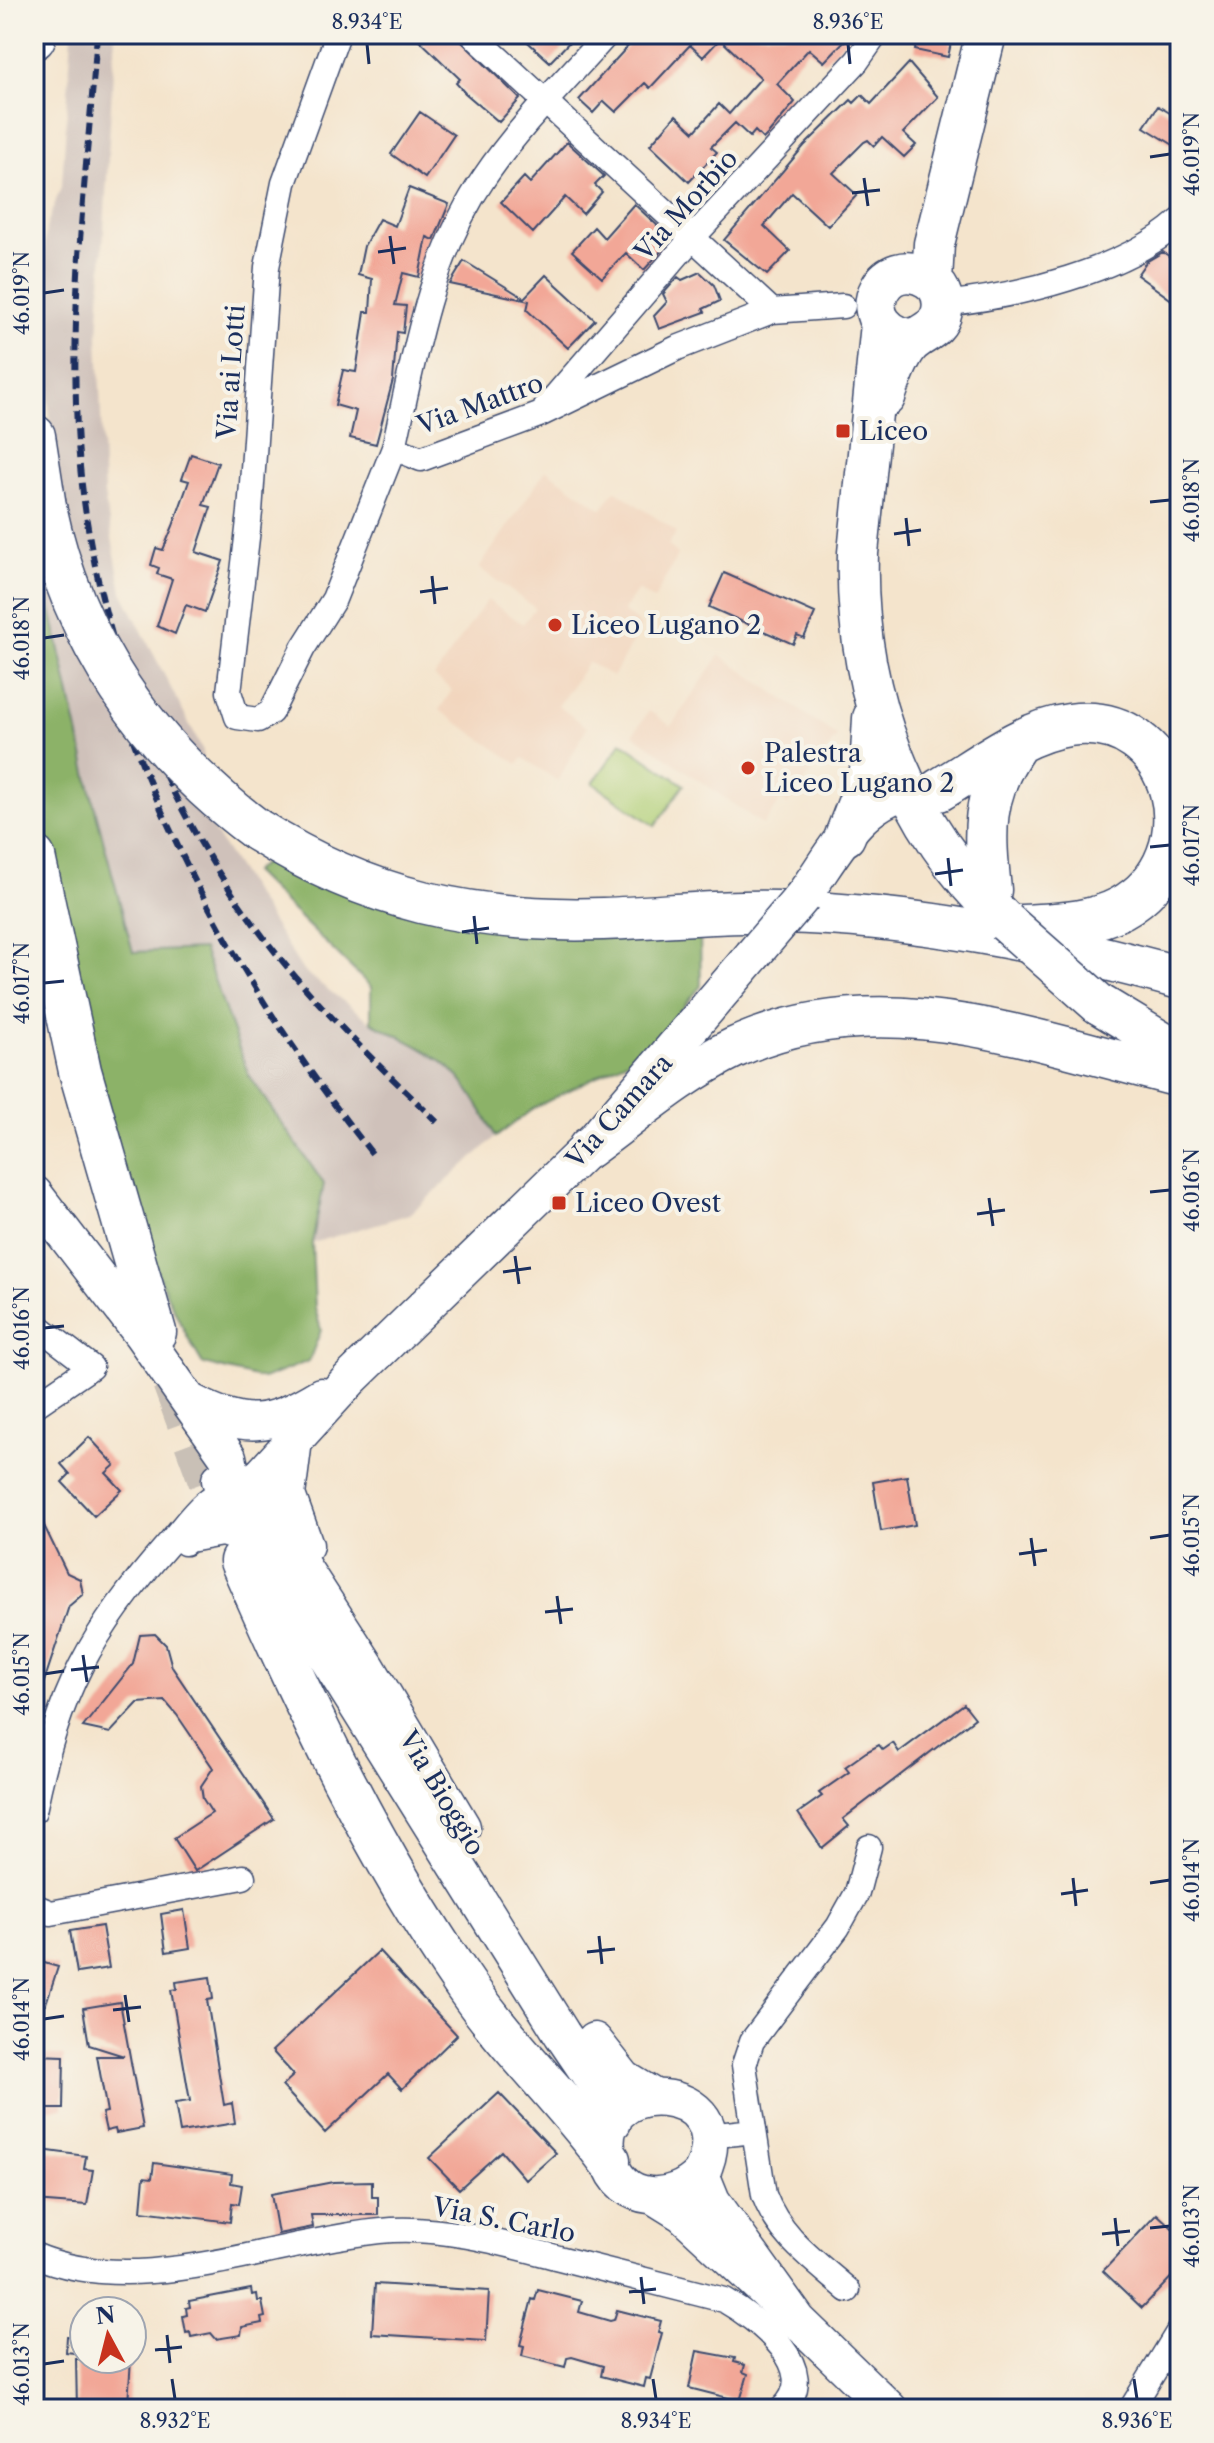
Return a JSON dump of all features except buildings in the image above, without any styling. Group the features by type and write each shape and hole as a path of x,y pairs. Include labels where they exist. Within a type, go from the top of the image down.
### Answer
{"highway":[{"path":"34,436 45,507 77,612 111,677 149,730 188,773 257,830 347,879 415,902 472,914 603,919 776,911 913,922 989,914 1088,920 1121,908 1156,881 1175,844 1177,814 1171,785 1158,761 1128,735 1101,725 1071,724 1043,732 920,795"},
{"path":"989,914 985,826 988,799 1003,764 1015,746"},
{"path":"34,857 80,1071 155,1332"},
{"path":"989,914 1100,956 1180,978"},
{"path":"250,1553 339,1776 419,1915 468,1989 611,2141"}],"main road":[{"path":"845,836 870,772 873,721 857,590 870,438 895,369 896,304 934,244 986,34"},
{"path":"861,519 888,659 911,731 920,795"},
{"path":"868,678 920,795 961,876 989,914 1099,1004 1180,1053"},
{"name":"Via Camara","path":"234,1488 253,1483 350,1379 588,1148 803,896 845,836 879,801 920,795"},
{"name":"Via Camara","path":"803,896 920,795"},
{"path":"588,1148 697,1069 732,1049 763,1035 832,1018 924,1017 1180,1077"},
{"name":"Via Bioggio","path":"34,1194 228,1457 250,1553 606,2099 614,2171 631,2189 654,2196 683,2214 889,2409"},
{"name":"Via Bioggio","path":"34,1209 206,1466 216,1477 262,1505 367,1667 584,2027 624,2079 652,2096 682,2101 703,2122 708,2136"},
{"path":"189,1401 227,1419 248,1422 285,1418 350,1379"},
{"name":"Via Camara","path":"234,1488 246,1466 350,1379"},
{"path":"294,1440 287,1477 292,1512 324,1586 367,1667"},
{"path":"611,2141 623,2109 652,2096"},
{"path":"654,2196 681,2191 701,2174 707,2162 708,2136"},
{"name":"Via Bioggio","path":"701,2174 712,2201 798,2321"}],"street":[{"name":"Via ai Lotti","path":"242,719 233,712 229,692 250,512 267,267 284,183 338,34"},
{"path":"472,34 772,311"},
{"path":"394,448 420,329 449,245 483,178 607,34"},
{"name":"Via Morbio","path":"539,415 693,237 857,61 876,34"},
{"name":"Via Mattro","path":"242,719 258,720 271,712 303,648 334,599 394,448 421,459 539,415 677,348 772,311 998,295 1082,273 1167,233 1180,221"},
{"path":"34,1323 91,1367 34,1406"},
{"name":"Via Camara","path":"130,1587 226,1507 234,1488"},
{"name":"Via Camara","path":"34,1811 38,1769 80,1662 130,1587 210,1497 234,1488"},
{"path":"186,1541 222,1534 250,1553"},
{"path":"848,2290 780,2229 764,2195 744,2065 752,2041 838,1927 857,1893 869,1847"},
{"path":"34,1906 51,1913 243,1877"},
{"path":"708,2136 754,2131"},
{"name":"Via S. Carlo","path":"34,2255 64,2268 104,2273 196,2263 393,2230 456,2234 505,2243 724,2300 744,2311 795,2366 796,2388 782,2409"},
{"path":"1131,2409 1180,2329"}],"shaded area":[{"path":"72,34 115,34 98,336 104,495 122,592 203,751 197,805 303,971 371,1022 441,1058 472,1090 496,1137 410,1214 312,1243 324,1184 249,1076 203,949 134,952 94,805 34,532 59,503 40,320 46,228 62,184"},
{"name":"Liceo Lugano 2","path":"546,470 602,509 615,490 677,532 668,545 678,554 654,600 638,590 623,611 641,626 613,677 588,662 558,706 587,727 558,781 523,758 518,764 439,710 452,690 434,677 487,600 523,624 535,608 479,568"},
{"name":"Palestra Liceo Lugano 2","path":"720,655 837,736 788,805 781,800 763,825 633,734 649,711 671,726"}],"green space":[{"path":"34,532 94,805 133,952 203,949 249,1076 324,1184 312,1243 315,1308 321,1330 309,1361 263,1379 203,1364 177,1317 156,1268 122,1166 50,857 36,780 32,700"},
{"path":"622,742 684,785 655,826 593,783"},
{"path":"272,856 700,930 701,986 648,1050 534,1108 496,1137 471,1093 447,1066 416,1045 371,1022 371,987 253,872"}],"tunnel":[{"path":"173,1382 226,1526"}],"railway":[{"path":"97,34 76,311 76,403 82,481 93,558 112,633 136,707 167,778 203,847 245,912 310,994 437,1122"},
{"path":"90,602 111,678 137,752 202,894 240,963 282,1029 326,1094 374,1156"}],"place":[{"name":"Liceo","path":"843,431"},
{"name":"Liceo Lugano 2","path":"555,625"},
{"name":"Palestra Liceo Lugano 2","path":"748,768"},
{"name":"Liceo Ovest","path":"559,1203"}]}
